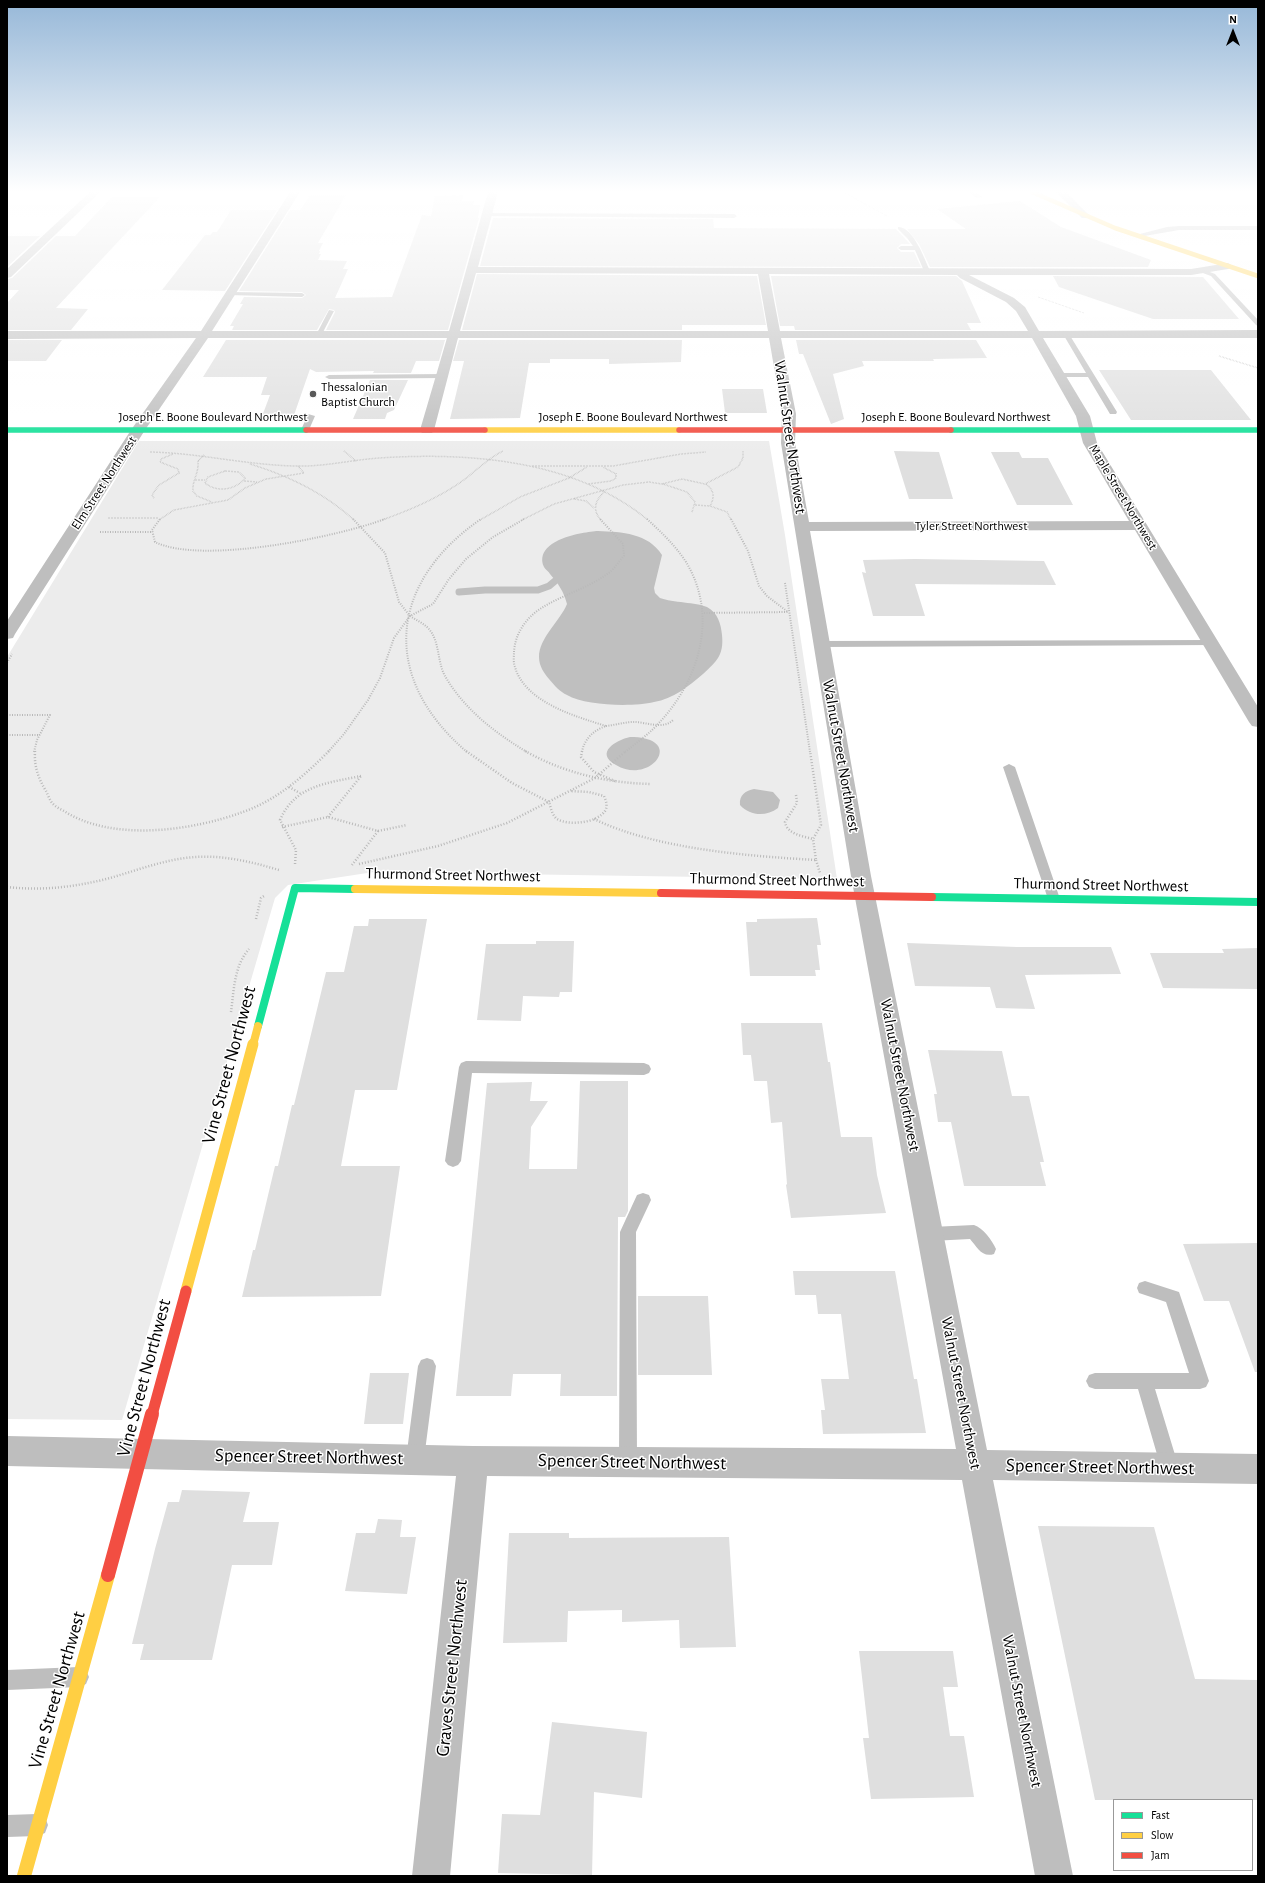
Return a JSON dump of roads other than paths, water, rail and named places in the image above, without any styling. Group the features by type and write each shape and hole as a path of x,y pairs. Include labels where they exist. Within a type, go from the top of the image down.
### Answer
{"main road":[{"name":"Joseph E. Boone Boulevard Northwest","path":"7,430 1258,430"},
{"name":"Thurmond Street Northwest","path":"295,888 1258,902"},
{"name":"Vine Street Northwest","path":"24,1876 142,1454 295,888"}],"street":[{"name":"Elm Street Northwest","path":"7,634 138,430 204,335 239,280"},
{"path":"427,430 469,280"},
{"name":"Walnut Street Northwest","path":"765,280 789,414 788,442 865,896 1054,1876"},
{"name":"Maple Street Northwest","path":"971,280 1010,300 1021,309 1083,416 1090,443 1258,722"},
{"path":"7,335 1258,334"},
{"name":"Tyler Street Northwest","path":"802,526 1140,525"},
{"name":"Spencer Street Northwest","path":"7,1451 473,1461 1258,1469"},
{"name":"Graves Street Northwest","path":"431,1876 473,1461"}],"lane":[{"path":"1217,280 1258,324"},
{"path":"230,294 302,295"},
{"path":"320,335 330,311"},
{"path":"1066,334 1113,412"},
{"path":"329,377 442,376"},
{"path":"1060,376 1091,376"},
{"path":"305,430 311,416"},
{"path":"822,644 1211,643"},
{"path":"1009,767 1054,899"},
{"path":"453,1161 466,1068 644,1069"},
{"path":"628,1462 628,1232 644,1200"},
{"path":"930,1234 974,1232 988,1249"},
{"path":"1096,1381 1200,1381 1173,1297 1145,1288"},
{"path":"415,1459 427,1366"},
{"path":"1144,1381 1170,1468"},
{"path":"7,1680 79,1677"},
{"path":"7,1826 38,1825"}],"waterway":[{"path":"459,592 485,590 538,590 549,586 555,581"}],"place":[{"name":"Thessalonian Baptist Church","path":"313,394"}]}
